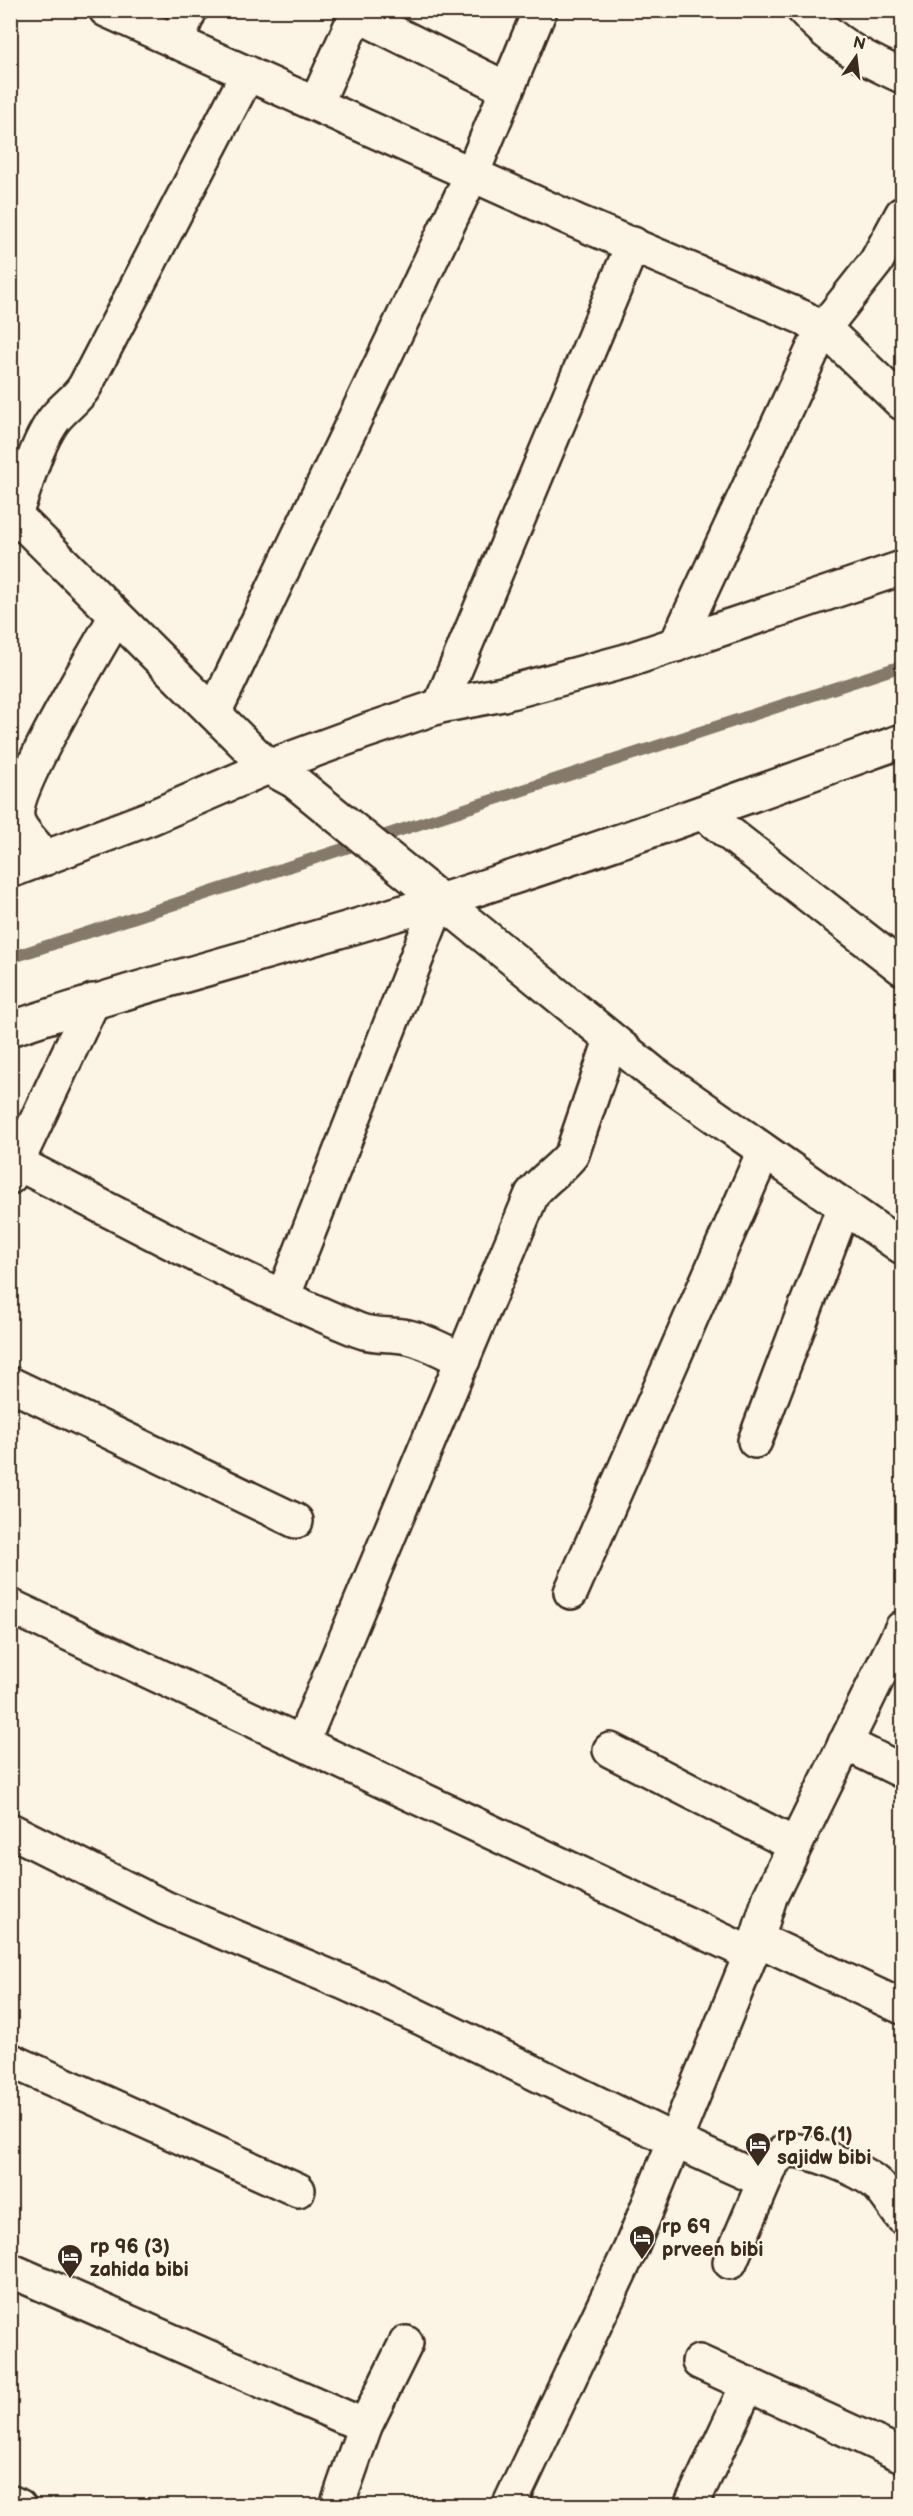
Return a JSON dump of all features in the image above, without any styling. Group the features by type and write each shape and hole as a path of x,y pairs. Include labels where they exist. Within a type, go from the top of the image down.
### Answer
{"street":[{"path":"106,10 472,174 804,318 822,330 903,403"},
{"path":"177,42 190,10"},
{"path":"214,713 472,174 540,10"},
{"path":"804,10 841,45 860,57 903,76"},
{"path":"316,104 357,12 507,89"},
{"path":"248,74 85,386 79,395 56,416 50,426 35,456 12,517 214,713 281,774 653,1073 903,1248"},
{"path":"676,645 822,330 876,262 903,214"},
{"path":"440,706 633,243"},
{"path":"10,871 150,818 281,774 440,706 503,694 626,661 903,568"},
{"path":"46,858 20,824 17,809 36,760 116,616"},
{"path":"10,1029 93,1001 439,901 703,813 903,741"},
{"path":"703,813 903,968"},
{"path":"283,1297 439,901"},
{"path":"93,1001 14,1170 283,1297 361,1331 382,1336 415,1339 463,1360"},
{"path":"302,1743 532,1194 544,1179 564,1165 572,1154 611,1040"},
{"path":"571,1593 764,1151"},
{"path":"755,1441 844,1206"},
{"path":"10,1384 296,1521"},
{"path":"10,1606 302,1743 754,1946 903,2007"},
{"path":"509,2505 631,2248 754,1946 770,1897 903,1628"},
{"path":"845,1743 903,1771"},
{"path":"610,1750 795,1845"},
{"path":"10,1830 165,1908 415,2015 675,2141 764,2181"},
{"path":"10,2060 298,2190"},
{"path":"730,2262 773,2161 786,2150 806,2152 855,2171 876,2182 903,2217"},
{"path":"10,2270 365,2426"},
{"path":"337,2505 365,2426 406,2343"},
{"path":"699,2362 903,2455"},
{"path":"691,2505 748,2384"},
{"path":"10,2502 19,2505"}],"waterway":[{"path":"10,958 902,666"}],"place":[{"name":"rp 76 (1) sajidw bibi","path":"758,2168"},
{"name":"rp 69 prveen bibi","path":"642,2261"},
{"name":"rp 96 (3) zahida bibi","path":"70,2280"}]}
